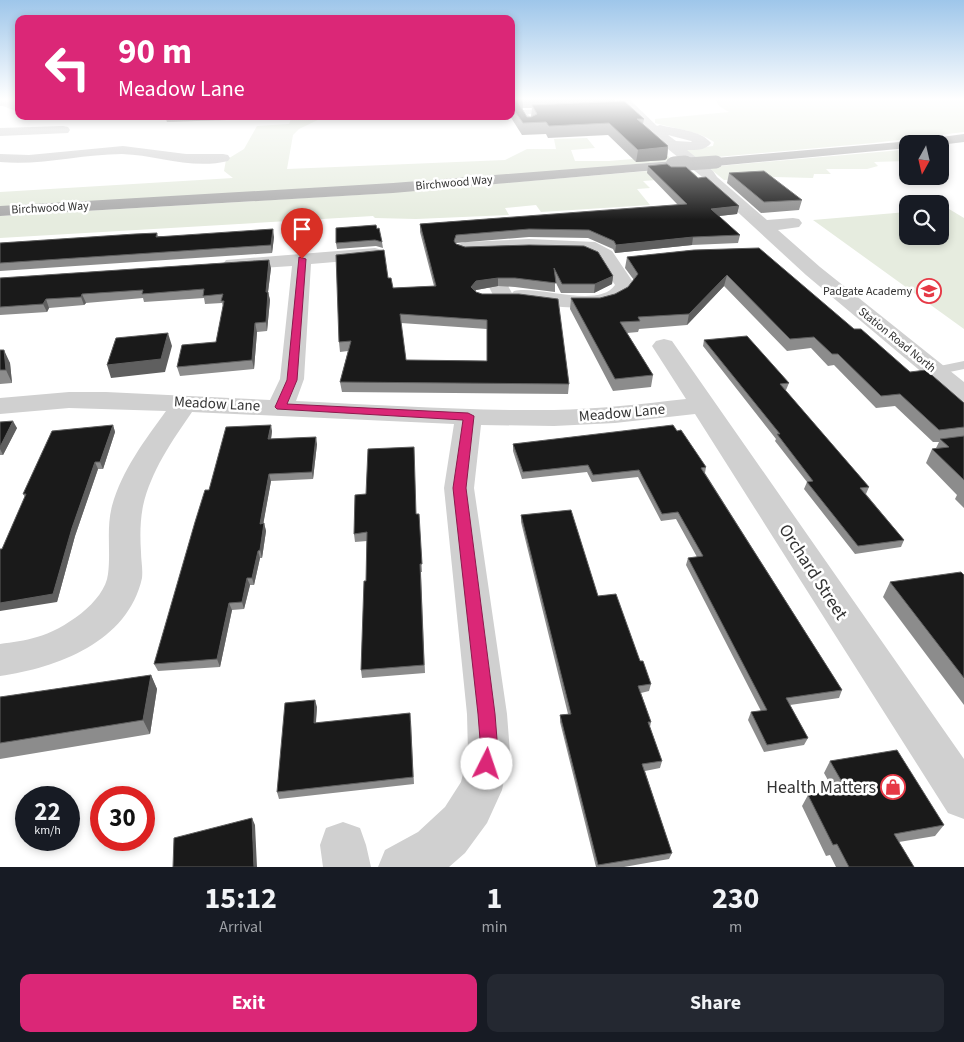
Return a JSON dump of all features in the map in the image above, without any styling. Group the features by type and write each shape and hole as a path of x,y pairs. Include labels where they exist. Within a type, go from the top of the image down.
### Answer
{"main road":[{"path":"712,168 899,145"},
{"name":"Birchwood Way","path":"0,211 393,188 677,155"}],"street":[{"name":"Station Road North","path":"662,139 677,155 712,168 710,179 814,271 964,395"},
{"path":"677,155 704,143 698,139"},
{"path":"0,158 40,159 100,151 128,150 152,152 182,158 228,158"},
{"path":"763,226 793,223"},
{"path":"479,251 537,245 588,246 618,260 625,285 631,294 574,302 553,301 494,291"},
{"path":"762,250 789,249"},
{"path":"214,265 376,254"},
{"path":"280,407 292,380 302,259"},
{"name":"Orchard Street","path":"664,346 964,797"},
{"name":"Meadow Lane","path":"0,406 87,399 468,416 583,417 704,405"},
{"path":"0,660 43,652 64,643 97,620 114,601 124,581 126,570 124,536 128,503 149,458 185,403"},
{"path":"402,867 438,849 458,829 474,804 484,777 489,752 487,714 459,488 468,416"}],"lane":[{"path":"934,371 964,365"}],"shaded area":[{"path":"249,139 292,139 287,169 505,160 527,149 556,149 554,139 588,139 595,148 571,150 575,161 609,161 668,156 671,161 451,181 0,209 0,192 233,178 224,171 226,160 244,149"},
{"path":"710,139 899,139 717,157 694,157 686,150 713,146 714,142"},
{"path":"899,150 899,161 874,162 878,166 867,169 826,169 831,174 814,174 813,178 775,177 724,180 708,167"},
{"path":"683,168 695,173 698,177 643,181 650,188 637,189 650,205 541,212 536,205 505,208 509,215 416,219 375,218 373,216 0,238 0,216 374,194"},
{"path":"949,209 964,218 964,329 813,220 899,213 899,245 949,245"}],"building":[{"path":"627,139 660,139 668,146 667,147 638,150"},
{"path":"667,164 671,167 686,167 698,178 706,177 739,206 711,209 740,235 693,237 616,245 614,241 589,230 529,229 456,235 454,241 456,244 465,247 584,246 598,252 613,276 595,284 562,284 554,268 556,283 498,278 476,281 471,287 476,292 482,294 519,294 558,299 569,384 340,382 351,341 339,342 336,255 384,250 388,278 391,278 393,288 436,286 420,224 687,204 648,166","holes":["400,314 487,320 487,361 406,360"]},
{"path":"764,171 802,200 764,202 729,173"},
{"path":"376,225 377,229 379,228 382,242 375,240 336,243 336,228"},
{"path":"273,229 271,245 0,263 0,243 135,234 157,233 156,237"},
{"path":"759,248 854,329 861,329 910,372 926,370 964,403 964,427 939,430 900,394 881,396 838,354 832,354 814,337 790,339 727,275 689,314 638,317 640,321 620,322 653,375 615,379 571,298 600,298 615,294 628,287 638,274 627,257 694,250"},
{"path":"269,260 266,322 255,323 252,360 177,367 182,345 216,342 224,301 221,301 223,294 203,296 204,289 142,294 143,290 82,294 81,297 46,299 43,304 0,307 0,278"},
{"path":"168,333 161,359 107,365 116,338"},
{"path":"747,336 789,383 780,384 869,487 860,488 904,540 858,546 807,482 813,481 777,434 780,434 704,340"},
{"path":"0,350 4,350 6,370 0,370"},
{"path":"13,421 0,447 0,422"},
{"path":"113,425 100,462 95,462 72,528 53,594 0,603 0,549 2,549 26,494 23,494 52,431"},
{"path":"271,425 268,439 316,437 312,472 269,474 260,524 264,523 260,550 258,551 252,578 247,578 242,602 229,603 217,659 154,664 205,490 209,490 226,427"},
{"path":"673,425 677,431 681,430 706,467 701,468 842,690 786,698 808,738 767,745 751,712 767,710 688,558 703,556 678,512 662,514 639,470 593,475 588,465 523,472 513,444"},
{"path":"964,436 964,480 932,449 949,447 940,439"},
{"path":"414,447 416,514 419,514 422,564 420,564 424,665 361,670 367,532 354,534 355,495 366,494 368,449"},
{"path":"571,510 598,596 616,594 640,661 643,661 651,684 638,686 662,761 642,764 672,853 598,865 560,715 571,714 521,515"},
{"path":"961,572 964,575 964,678 890,582"},
{"path":"151,675 143,720 0,743 0,697"},
{"path":"315,700 314,723 410,713 413,777 277,792 285,703"},
{"path":"897,750 944,825 894,834 914,867 849,867 837,844 833,845 808,795 846,789 830,761"},
{"path":"252,818 254,867 173,867 174,838"}],"place":[{"name":"Padgate Academy","path":"929,291"},
{"name":"Health Matters","path":"893,787"}],"route":[{"path":"302,259 292,380 280,407 468,416 459,488 487,714 489,752 487,764"}]}
